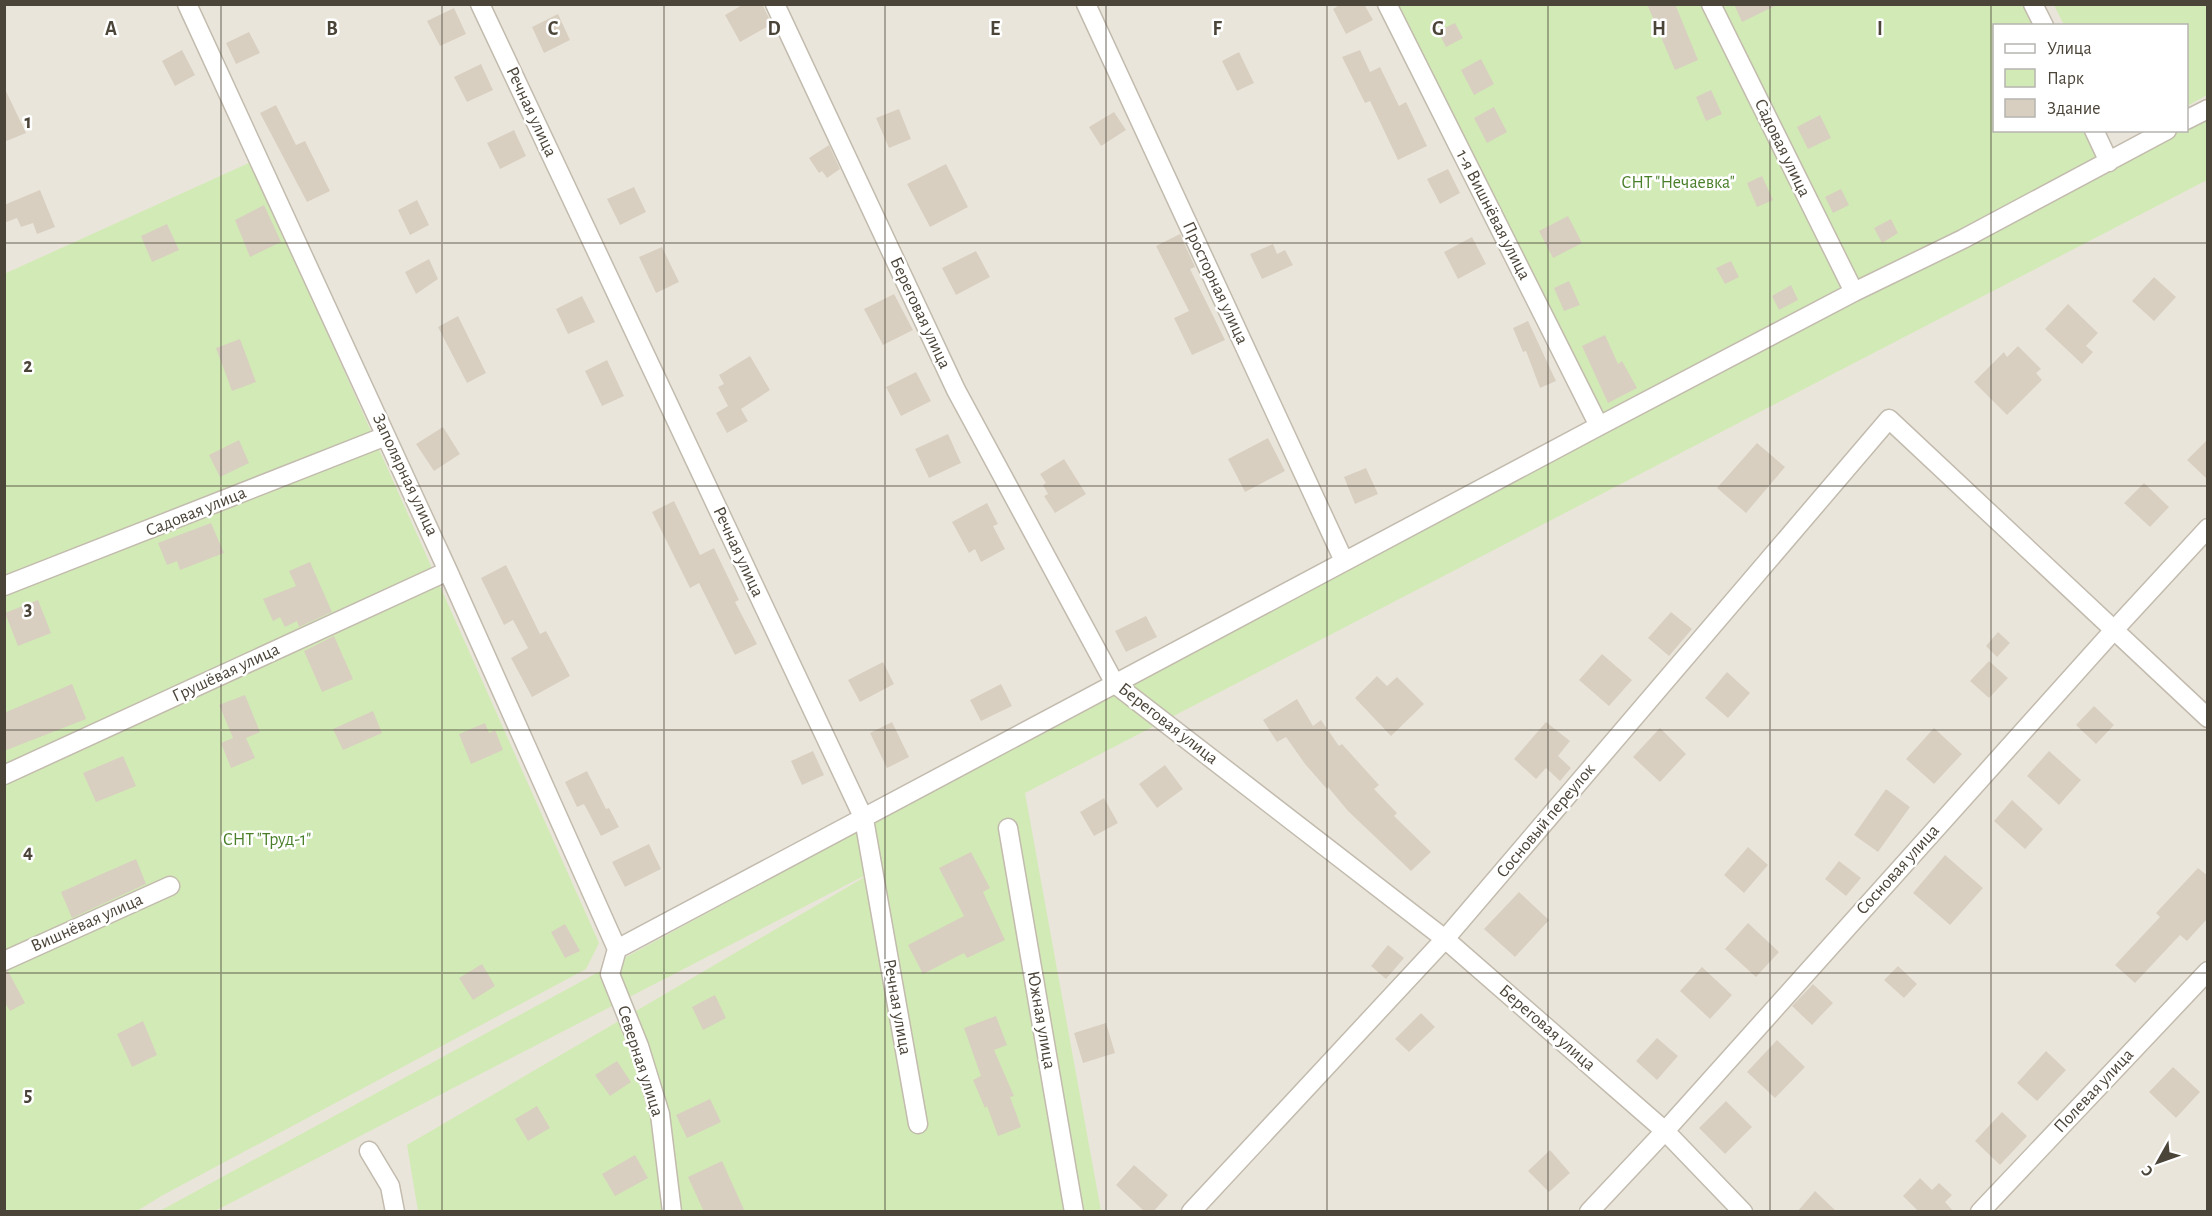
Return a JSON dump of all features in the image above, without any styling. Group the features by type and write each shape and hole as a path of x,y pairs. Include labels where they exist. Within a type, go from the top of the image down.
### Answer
{"street":[{"name":"Заполярная улица","path":"187,4 448,571 617,949"},
{"name":"Речная улица","path":"480,4 864,819 918,1124"},
{"name":"Береговая улица","path":"775,4 956,390 1115,684 1445,939 1665,1131 1743,1212"},
{"name":"Просторная улица","path":"1086,4 1344,561"},
{"name":"1-я Вишнёвая улица","path":"1387,4 1599,426"},
{"name":"Садовая улица","path":"1711,4 1854,292"},
{"path":"2033,4 2042,24"},
{"path":"2188,119 2208,109"},
{"path":"2095,132 2109,162"},
{"path":"617,949 1599,426 1854,292 1963,239 2163,132"},
{"name":"Сосновый переулок","path":"1191,1212 1445,939 1889,419 2114,630"},
{"name":"Садовая улица","path":"4,586 386,436"},
{"name":"Сосновая улица","path":"1589,1212 1665,1131 2208,528"},
{"name":"Грушёвая улица","path":"4,775 448,571"},
{"path":"2114,630 2208,718"},
{"name":"Южная улица","path":"1008,828 1074,1212"},
{"name":"Вишнёвая улица","path":"4,961 170,886"},
{"name":"Северная улица","path":"617,949 610,974 639,1046 660,1113 672,1212"},
{"name":"Полевая улица","path":"1980,1212 2208,971"},
{"path":"369,1151 390,1186 395,1212"}],"shaded area":[{"path":"5,5 2207,5 2207,1211 5,1211"}],"green space":[{"name":"СНТ \"Нечаевка\"","path":"1391,5 2034,5 2044,24 1993,24 1993,132 2094,132 2109,162 1599,426"},
{"path":"2054,5 2207,5 2207,95 2188,105 2188,24 2064,24"},
{"path":"2207,112 2207,180 1025,793 1101,1211 418,1211 407,1145 887,864 215,1211 158,1212 1489,487 2171,132 2188,132 2188,122"},
{"name":"СНТ \"Труд-1\"","path":"251,162 599,943 586,969 137,1211 5,1211 4,274"}],"building":[{"path":"744,4 762,4 772,24 740,42 725,15"},
{"path":"1341,4 1364,4 1373,20 1346,34 1333,9"},
{"path":"1647,4 1675,4 1698,60 1675,70"},
{"path":"1734,4 1779,4 1742,22"},
{"path":"454,8 466,34 440,46 427,21"},
{"path":"558,14 570,40 544,53 532,27"},
{"path":"1455,23 1463,38 1446,47 1438,31"},
{"path":"249,32 260,53 236,64 226,43"},
{"path":"182,50 195,75 175,86 162,61"},
{"path":"1360,50 1370,72 1380,67 1399,106 1406,102 1427,146 1398,160 1370,101 1365,103 1342,57"},
{"path":"1239,52 1254,83 1237,91 1222,61"},
{"path":"1481,59 1494,84 1474,95 1461,70"},
{"path":"481,64 493,90 467,102 454,77"},
{"path":"4,87 26,133 4,142"},
{"path":"1711,90 1722,114 1706,121 1696,97"},
{"path":"276,105 296,145 305,141 330,191 307,202 260,113"},
{"path":"1494,107 1507,132 1487,143 1474,118"},
{"path":"899,109 911,139 889,148 876,118"},
{"path":"1114,112 1126,130 1101,146 1089,127"},
{"path":"1820,115 1831,138 1808,149 1797,127"},
{"path":"514,130 526,156 500,169 487,143"},
{"path":"829,145 840,169 827,178 822,171 819,173 809,158"},
{"path":"946,164 968,207 930,227 907,184"},
{"path":"1448,169 1460,193 1440,204 1427,179"},
{"path":"1762,176 1773,200 1757,207 1747,183"},
{"path":"634,187 646,212 620,225 607,199"},
{"path":"1841,189 1849,205 1833,213 1825,197"},
{"path":"40,190 55,227 37,234 33,223 21,227 17,218 4,223 4,205"},
{"path":"417,200 429,225 410,235 398,210"},
{"path":"264,205 281,242 250,257 235,220"},
{"path":"1568,216 1582,243 1553,258 1539,231"},
{"path":"1891,219 1898,233 1882,243 1874,228"},
{"path":"167,224 179,250 152,262 141,236"},
{"path":"1180,234 1195,267 1190,269 1225,340 1192,355 1174,318 1189,311 1156,246"},
{"path":"1472,237 1486,264 1458,279 1444,252"},
{"path":"1273,244 1277,254 1285,250 1293,265 1262,279 1250,254"},
{"path":"662,247 679,282 656,293 639,257"},
{"path":"976,251 990,277 956,295 942,268"},
{"path":"429,259 438,279 416,294 405,272"},
{"path":"1731,261 1739,277 1725,284 1716,268"},
{"path":"2154,277 2176,297 2154,321 2132,301"},
{"path":"1569,281 1580,305 1564,311 1554,288"},
{"path":"1791,285 1798,300 1779,310 1772,296"},
{"path":"894,294 913,330 883,345 864,309"},
{"path":"582,296 595,322 568,334 556,309"},
{"path":"2068,304 2098,333 2086,346 2093,352 2082,364 2045,329"},
{"path":"458,316 486,373 467,383 438,327"},
{"path":"1528,321 1556,381 1540,388 1526,351 1523,352 1513,328"},
{"path":"1605,335 1618,364 1622,361 1637,388 1608,403 1582,346"},
{"path":"240,339 256,382 232,391 216,348"},
{"path":"2018,346 2041,369 2036,373 2042,380 2007,415 1974,382 2004,352 2007,357"},
{"path":"750,356 770,390 741,409 748,421 727,433 716,413 728,406 718,387 724,384 719,375"},
{"path":"607,360 624,396 602,406 585,371"},
{"path":"916,372 931,401 901,416 886,387"},
{"path":"443,427 460,454 434,471 416,444"},
{"path":"948,434 961,463 929,478 915,449"},
{"path":"1268,438 1285,471 1245,492 1228,459"},
{"path":"2208,439 2208,480 2187,460"},
{"path":"239,440 249,463 220,477 209,455"},
{"path":"1757,443 1785,467 1746,513 1717,488"},
{"path":"1064,459 1086,494 1055,513 1044,496 1048,494 1043,485 1046,483 1040,474"},
{"path":"1366,468 1378,494 1355,504 1344,477"},
{"path":"2144,483 2169,507 2150,527 2124,503"},
{"path":"674,501 700,555 714,548 739,600 735,602 757,644 735,655 699,583 690,588 652,512"},
{"path":"987,503 998,524 993,526 1005,549 981,562 975,549 969,553 952,522"},
{"path":"211,523 224,553 180,570 177,561 167,565 158,543"},
{"path":"310,562 332,612 299,627 297,621 285,627 280,617 273,621 263,599 296,586 289,571"},
{"path":"506,565 540,634 546,631 570,676 532,697 511,658 528,648 513,620 504,625 481,578"},
{"path":"38,600 51,633 18,646 5,613"},
{"path":"1671,612 1692,629 1669,656 1648,638"},
{"path":"1146,616 1157,637 1126,652 1115,631"},
{"path":"1998,632 2010,643 1997,657 1986,646"},
{"path":"334,636 353,679 322,692 304,651"},
{"path":"1602,654 1632,680 1609,706 1579,680"},
{"path":"1989,661 2008,678 1989,698 1970,681"},
{"path":"883,662 894,684 860,702 848,680"},
{"path":"1727,672 1750,693 1728,718 1705,698"},
{"path":"1377,676 1387,686 1397,677 1424,704 1391,736 1355,698"},
{"path":"72,684 86,719 4,751 4,713"},
{"path":"1001,684 1012,706 981,721 970,700"},
{"path":"245,695 260,732 246,738 255,758 231,768 221,743 233,738 219,705"},
{"path":"1297,699 1313,726 1321,720 1339,746 1342,744 1379,785 1374,789 1397,813 1394,816 1431,852 1411,871 1348,811 1328,787 1327,789 1286,737 1277,742 1263,720"},
{"path":"2094,706 2114,725 2096,744 2076,725"},
{"path":"373,711 382,733 343,750 333,729"},
{"path":"892,722 909,757 887,768 870,733"},
{"path":"1546,722 1570,741 1558,756 1571,768 1560,781 1546,768 1536,779 1514,759"},
{"path":"485,723 489,733 495,730 503,750 471,764 459,734"},
{"path":"1660,728 1686,754 1660,782 1633,757"},
{"path":"1934,728 1962,754 1934,784 1906,759"},
{"path":"813,751 824,775 802,785 791,761"},
{"path":"2049,751 2081,780 2059,805 2027,776"},
{"path":"123,756 136,786 96,802 83,773"},
{"path":"1165,765 1183,789 1157,808 1139,784"},
{"path":"587,771 606,809 609,808 619,827 601,836 584,804 577,807 565,782"},
{"path":"1886,789 1910,807 1878,852 1854,835"},
{"path":"1104,798 1118,823 1094,836 1080,812"},
{"path":"2012,800 2043,829 2025,849 1994,821"},
{"path":"649,844 661,869 625,887 612,862"},
{"path":"1748,847 1768,865 1744,893 1724,875"},
{"path":"971,852 990,888 983,892 1005,940 967,958 964,953 923,974 908,945 964,916 939,868"},
{"path":"1945,855 1983,888 1950,925 1913,893"},
{"path":"136,859 146,884 72,918 61,892"},
{"path":"1839,861 1861,878 1846,896 1825,879"},
{"path":"2198,868 2208,876 2208,918 2187,941 2180,935 2135,983 2115,965 2160,917 2156,913"},
{"path":"1519,892 1549,920 1515,957 1484,929"},
{"path":"1748,923 1779,952 1756,977 1725,949"},
{"path":"565,924 580,951 565,958 551,932"},
{"path":"1388,945 1404,958 1386,979 1371,966"},
{"path":"482,964 495,986 473,1000 459,978"},
{"path":"1898,966 1917,984 1904,998 1884,980"},
{"path":"1702,967 1732,995 1710,1019 1680,991"},
{"path":"8,971 25,1003 10,1011 4,1001 4,972"},
{"path":"1813,984 1833,1003 1812,1025 1792,1006"},
{"path":"715,995 726,1018 703,1030 692,1007"},
{"path":"1421,1013 1435,1027 1409,1052 1395,1039"},
{"path":"996,1016 1007,1045 994,1050 1014,1096 1010,1097 1021,1127 998,1136 987,1106 985,1108 973,1080 981,1076 964,1028"},
{"path":"143,1021 157,1055 132,1067 117,1034"},
{"path":"1106,1023 1115,1053 1083,1063 1074,1033"},
{"path":"1657,1038 1678,1056 1657,1080 1636,1061"},
{"path":"1777,1040 1805,1067 1775,1098 1747,1072"},
{"path":"2046,1051 2066,1070 2037,1101 2017,1083"},
{"path":"617,1061 631,1082 610,1096 595,1075"},
{"path":"2173,1067 2200,1092 2176,1118 2149,1092"},
{"path":"710,1099 721,1122 687,1138 676,1115"},
{"path":"1726,1101 1752,1127 1725,1154 1699,1128"},
{"path":"537,1106 550,1128 528,1141 515,1119"},
{"path":"2002,1112 2027,1136 2000,1165 1975,1141"},
{"path":"1550,1150 1570,1173 1549,1192 1528,1171"},
{"path":"635,1155 648,1178 615,1196 602,1174"},
{"path":"722,1161 745,1212 704,1212 688,1177"},
{"path":"1134,1165 1168,1195 1153,1212 1145,1212 1116,1185"},
{"path":"1920,1178 1932,1190 1939,1183 1952,1195 1945,1202 1954,1212 1919,1212 1903,1196"},
{"path":"1815,1191 1837,1212 1797,1212"}]}
